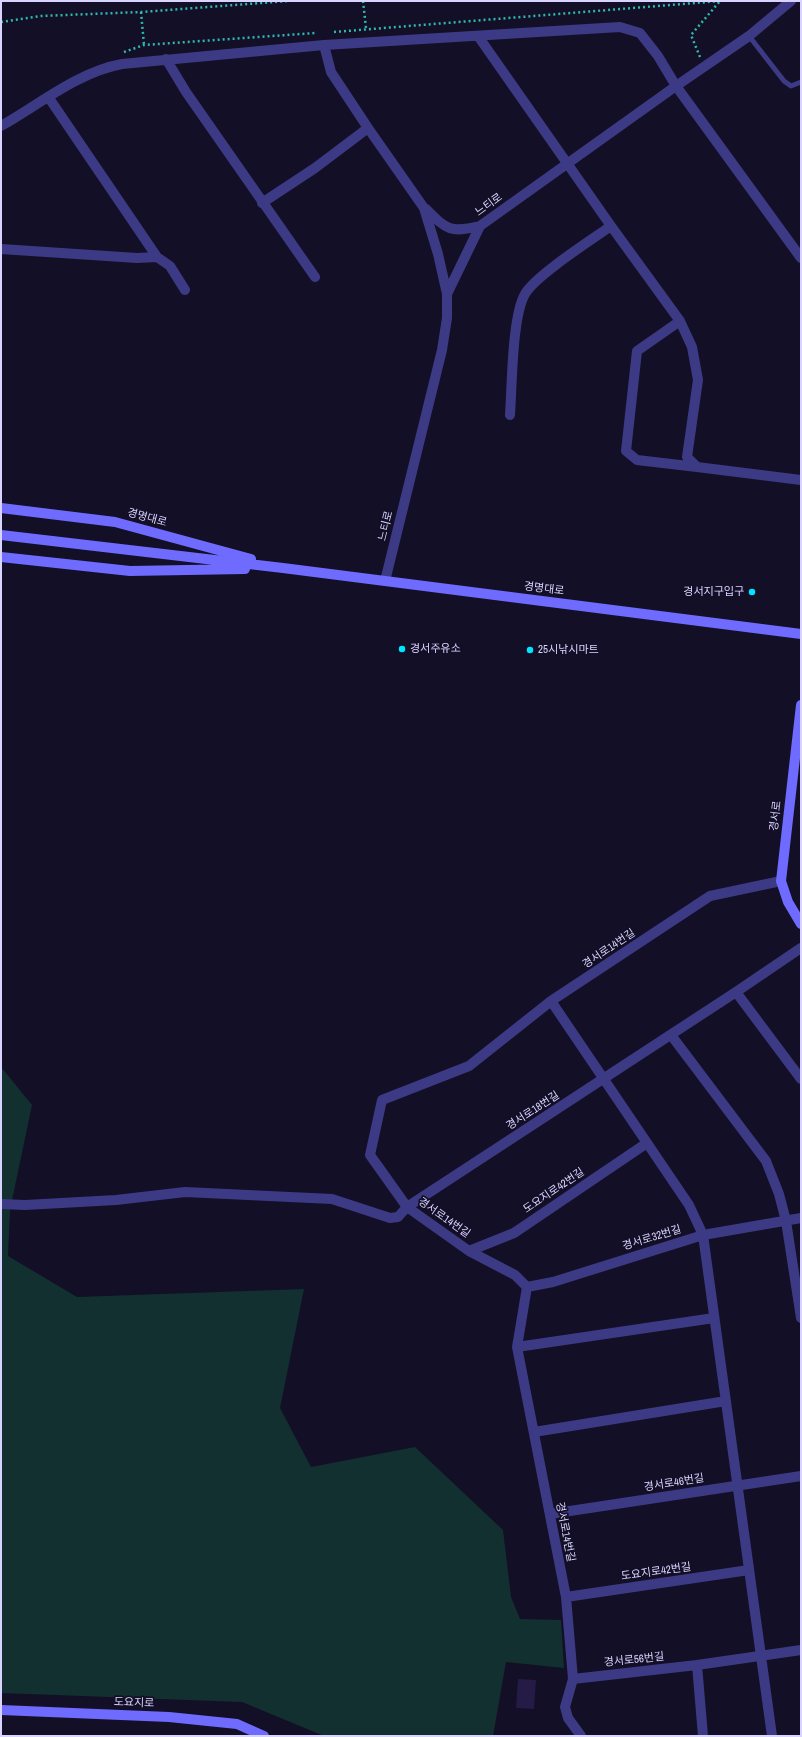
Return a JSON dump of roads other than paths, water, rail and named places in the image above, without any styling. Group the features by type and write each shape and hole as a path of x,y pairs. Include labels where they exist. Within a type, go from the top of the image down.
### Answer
{"main road":[{"name":"경명대로","path":"1,508 116,522 283,568"},
{"name":"경명대로","path":"1,535 283,568 801,634"},
{"name":"경명대로","path":"1,557 130,571 283,568"},
{"name":"경서로","path":"801,705 781,881 788,902 801,924"},
{"name":"도요지로","path":"1,1710 168,1717 237,1724 264,1736"}],"street":[{"name":"느티로","path":"385,581 442,350 447,318 447,294 480,226 676,86 749,36 791,1"},
{"path":"1,126 48,98 106,67 122,64 324,45 620,27 640,33 658,56 676,86 801,258"},
{"path":"478,36 567,164 680,321 692,347 698,380 687,457 697,467"},
{"path":"324,45 332,72 368,128 424,208 448,228 459,230 480,226"},
{"path":"166,59 186,92 262,203 304,259 315,277"},
{"path":"48,98 157,257 170,266 185,290"},
{"path":"262,203 315,168 368,128"},
{"path":"424,208 438,254 447,294"},
{"path":"510,415 519,308 525,294 540,278 611,226"},
{"path":"1,249 137,258 157,257"},
{"path":"680,321 637,351 626,451 637,460 801,480"},
{"name":"경서로14번길","path":"581,1736 568,1718 565,1707 573,1679 566,1597 517,1348 527,1287 515,1275 470,1252 407,1207 370,1155 382,1100 469,1066 551,1001 710,896 781,881"},
{"name":"경서로18번길","path":"1,1204 24,1205 109,1200 185,1192 332,1199 390,1218 398,1217 407,1207 671,1035 801,948"},
{"path":"736,992 801,1079"},
{"path":"551,1001 689,1205 703,1235 772,1736"},
{"path":"671,1035 766,1161 779,1194 786,1221 801,1318"},
{"name":"도요지로42번길","path":"470,1252 514,1233 647,1143"},
{"name":"경서로32번길","path":"527,1287 553,1282 703,1235 801,1218"},
{"path":"517,1348 714,1318"},
{"path":"534,1432 726,1401"},
{"name":"경서로46번길","path":"550,1514 801,1476"},
{"name":"도요지로42번길","path":"566,1597 749,1570"},
{"name":"경서로56번길","path":"573,1679 697,1665 801,1650"},
{"path":"697,1665 703,1736"}],"lane":[{"path":"749,36 784,82 791,86 801,82"}],"place":[{"name":"경서지구입구","path":"752,592"},
{"name":"경서주유소","path":"402,649"},
{"name":"25시낚시마트","path":"530,650"}]}
